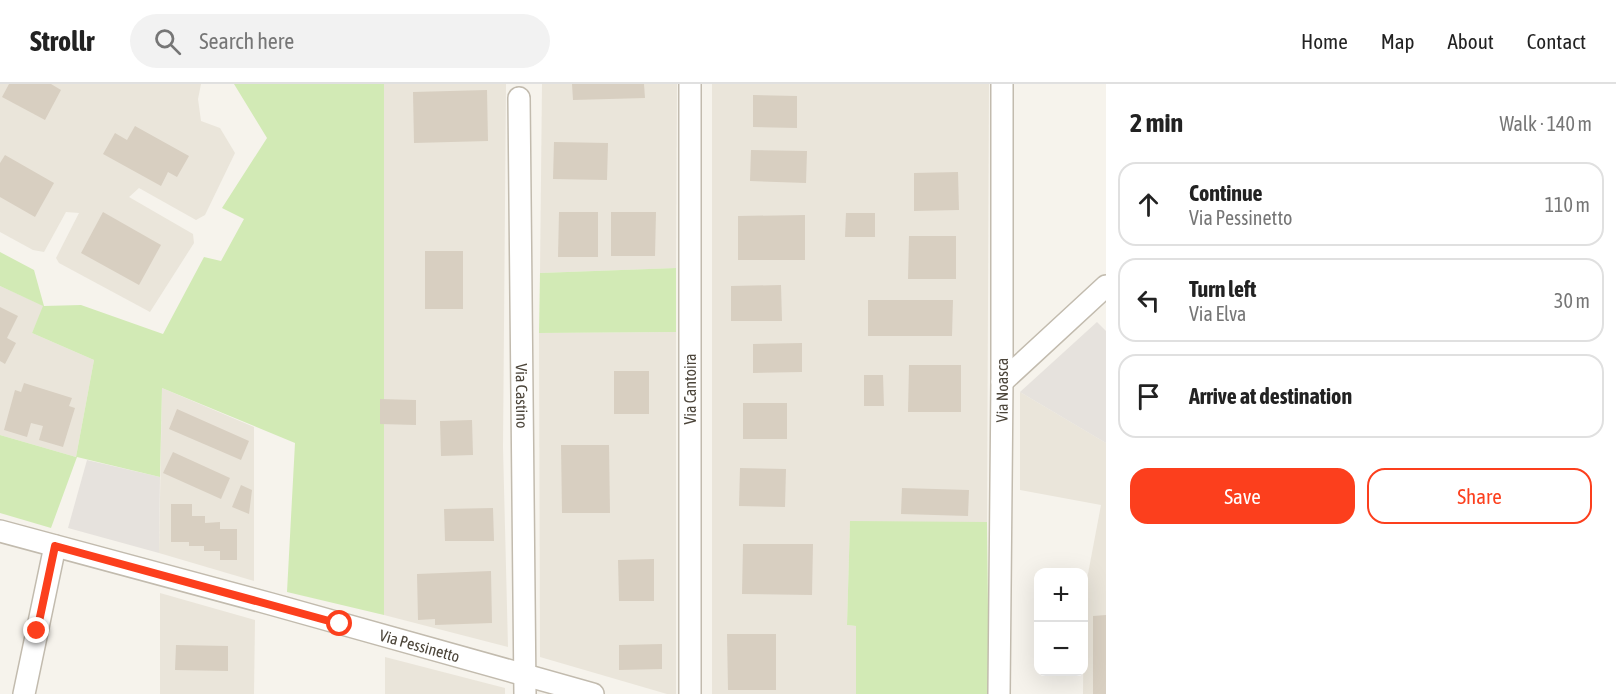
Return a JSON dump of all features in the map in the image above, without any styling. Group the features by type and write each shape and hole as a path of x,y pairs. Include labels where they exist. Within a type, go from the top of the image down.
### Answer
{"street":[{"name":"Via Cantoira","path":"690,84 690,694"},
{"name":"Via Noasca","path":"999,694 1002,84"},
{"name":"Via Castino","path":"519,98 525,685"},
{"path":"1002,382 1106,286"},
{"name":"Via Pessinetto","path":"0,531 260,601 525,685 593,694"},
{"path":"24,694 55,546"}],"shaded area":[{"path":"0,84 201,84 198,99 201,121 220,128 235,153 205,215 196,220 139,188 129,197 193,234 194,243 150,312 59,263 56,258 79,213 66,212 44,252 33,250 0,232"},
{"path":"384,84 506,84 503,447 508,647 384,615"},
{"path":"542,84 677,84 676,268 540,273"},
{"path":"712,84 989,84 987,522 850,522 847,625 856,626 856,694 712,694"},
{"path":"0,286 44,306 32,333 94,360 76,457 0,435"},
{"path":"1097,322 1106,331 1106,443 1020,392"},
{"path":"676,332 676,694 667,694 540,657 539,333"},
{"path":"162,388 254,427 254,581 159,553"},
{"path":"1020,392 1106,443 1106,694 1083,694 1083,676 1088,676 1088,574 1101,505 1020,490"},
{"path":"87,460 160,477 159,553 68,528"},
{"path":"160,593 255,620 254,694 160,694"},
{"path":"385,657 505,688 505,694 385,694"}],"green space":[{"path":"234,84 384,84 384,615 287,592 295,443 162,388 160,477 77,457 51,528 0,513 0,435 76,457 94,360 32,333 43,306 0,286 0,252 34,270 44,306 81,305 163,334 204,257 221,261 244,219 222,208 267,138"},
{"path":"676,268 676,332 539,333 540,273"},
{"path":"850,521 987,522 989,694 856,694 856,626 847,625"}],"building":[{"path":"9,84 51,84 61,90 45,120 2,97"},
{"path":"572,84 644,84 645,98 573,100"},
{"path":"487,90 488,141 414,143 413,92"},
{"path":"753,95 797,96 797,128 753,127"},
{"path":"135,126 189,156 177,177 168,172 161,186 103,154 115,133 127,140"},
{"path":"554,142 608,143 607,180 553,179"},
{"path":"751,150 807,151 806,183 750,181"},
{"path":"5,155 54,183 35,217 0,197 0,163"},
{"path":"958,172 959,210 914,211 914,173"},
{"path":"103,212 161,245 139,285 81,253"},
{"path":"559,212 598,212 598,257 558,257"},
{"path":"611,212 656,212 655,256 611,256"},
{"path":"846,213 875,213 875,237 845,237"},
{"path":"805,215 805,260 738,260 738,216"},
{"path":"909,236 956,236 956,279 908,279"},
{"path":"425,251 463,251 463,309 425,309"},
{"path":"781,285 782,321 731,321 731,286"},
{"path":"868,300 953,300 952,336 868,336"},
{"path":"0,307 18,316 7,338 16,343 5,364 0,361"},
{"path":"802,343 802,372 753,373 753,344"},
{"path":"909,365 961,365 961,412 908,412"},
{"path":"614,371 649,371 649,414 614,414"},
{"path":"864,375 883,375 884,406 864,406"},
{"path":"24,383 72,398 69,406 75,408 63,447 39,440 43,426 31,423 27,437 4,430 15,390 21,392"},
{"path":"380,399 416,400 416,425 380,424"},
{"path":"743,403 787,403 787,439 743,439"},
{"path":"177,409 249,441 241,460 169,429"},
{"path":"472,420 473,455 441,456 440,421"},
{"path":"561,445 609,445 610,513 562,513"},
{"path":"173,452 230,478 221,499 163,473"},
{"path":"740,468 786,469 785,507 739,506"},
{"path":"241,485 252,490 249,514 232,507"},
{"path":"902,488 969,490 968,516 901,514"},
{"path":"171,504 192,504 192,516 205,516 205,523 220,522 220,529 237,529 237,560 220,560 220,551 204,551 204,546 189,546 189,542 171,542"},
{"path":"493,508 494,541 445,541 444,509"},
{"path":"743,544 813,544 812,595 742,594"},
{"path":"654,559 654,601 619,601 618,560"},
{"path":"491,571 492,623 435,625 435,619 418,620 417,574"},
{"path":"1106,615 1106,694 1093,694 1093,616"},
{"path":"727,634 776,634 776,690 728,690"},
{"path":"662,644 662,669 619,670 619,645"},
{"path":"176,645 228,646 228,671 175,670"}],"route":[{"path":"37,631 55,546 340,624"}]}
